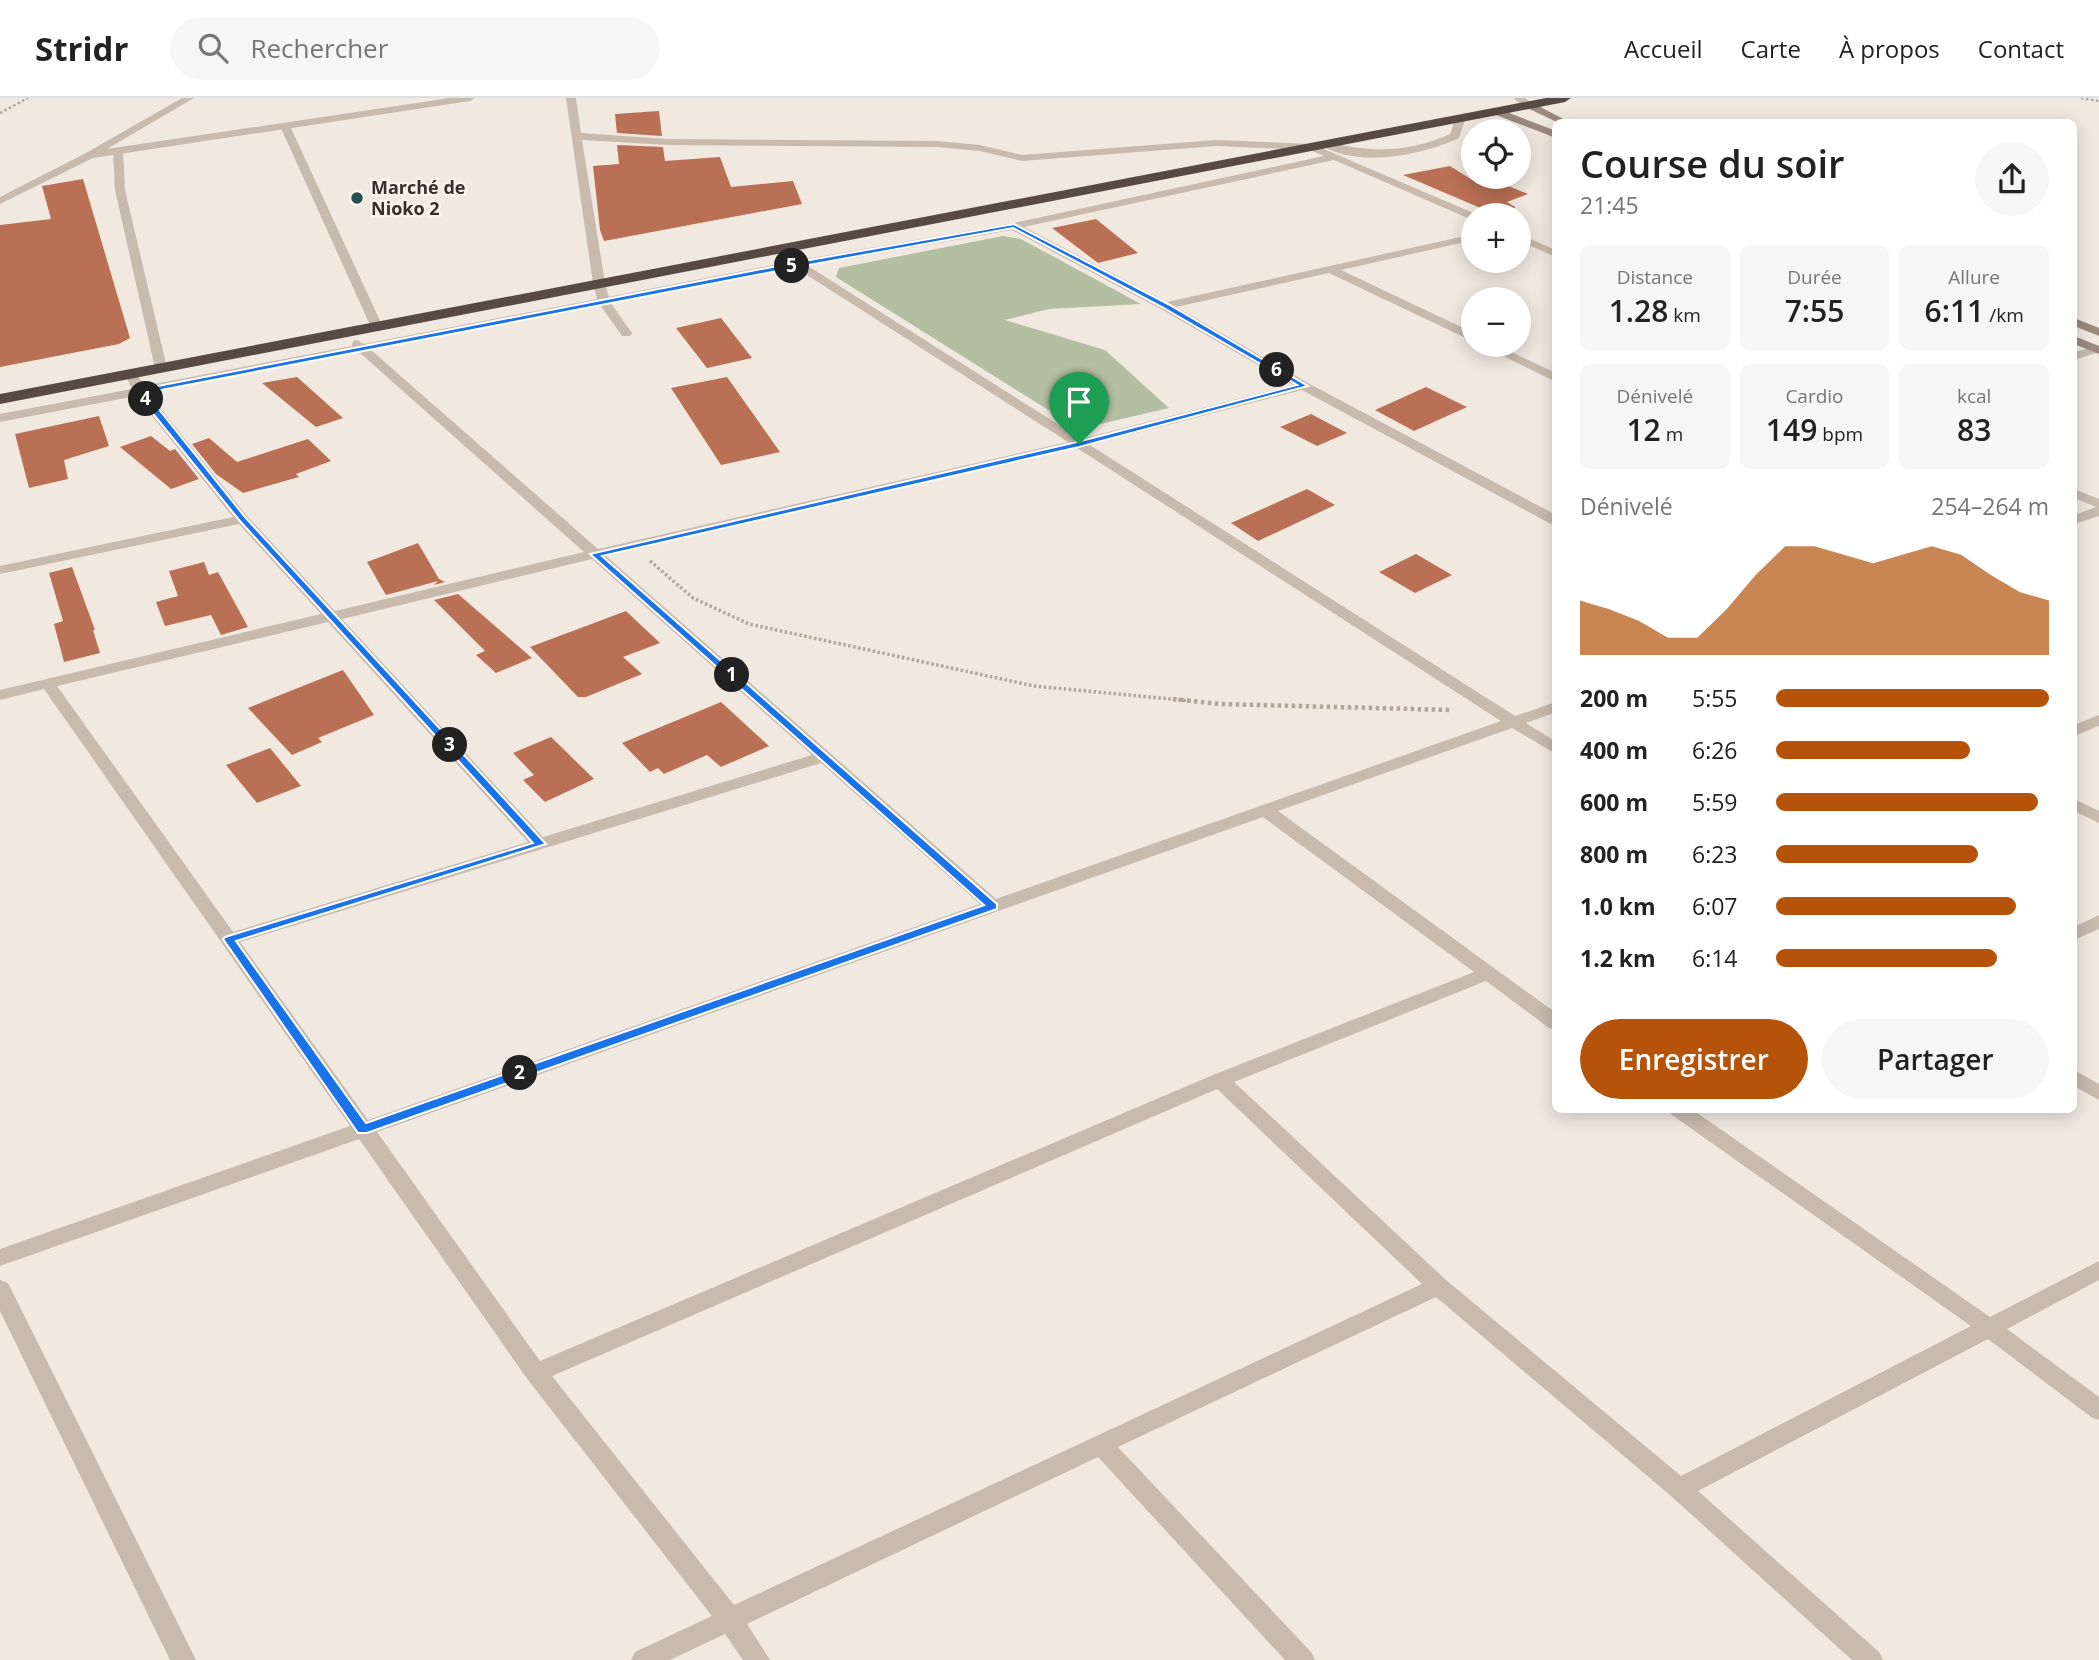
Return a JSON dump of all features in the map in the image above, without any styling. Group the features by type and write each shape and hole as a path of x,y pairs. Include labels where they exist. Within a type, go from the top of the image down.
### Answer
{"highway":[{"path":"0,399 1319,146 1495,111 1523,102 1565,98"}],"street":[{"path":"0,201 90,155 189,98"},
{"path":"90,155 470,98"},
{"path":"571,98 599,283 604,302 626,333"},
{"path":"1523,102 1558,119"},
{"path":"1495,111 1552,133"},
{"path":"576,136 667,142 937,144 980,148 1022,158 1216,143 1319,146 1360,153 1398,152 1443,143 1454,136 1461,117"},
{"path":"285,126 376,325"},
{"path":"1319,146 1335,157 1461,211"},
{"path":"118,152 120,190 161,368"},
{"path":"0,418 798,264 1014,226 1335,157"},
{"path":"1014,226 1165,306 1304,386 1552,517"},
{"path":"1165,306 1461,240"},
{"path":"1531,243 1552,252"},
{"path":"779,248 798,264 1552,746"},
{"path":"1330,269 1461,332"},
{"path":"2077,323 2099,332"},
{"path":"345,331 362,349 993,906"},
{"path":"2077,341 2098,350"},
{"path":"2077,355 2098,350"},
{"path":"1512,357 1552,376"},
{"path":"131,374 140,392 242,519 540,844"},
{"path":"0,695 595,554 1079,444 1304,386"},
{"path":"2077,494 2099,504"},
{"path":"2077,519 2099,511"},
{"path":"0,570 242,519"},
{"path":"48,684 536,1373 729,1618 757,1660"},
{"path":"0,1258 1552,708"},
{"path":"2077,730 2099,720"},
{"path":"229,939 824,757"},
{"path":"2077,806 2099,818"},
{"path":"1265,810 1552,1020"},
{"path":"2077,932 2099,921"},
{"path":"536,1373 1220,1080 1486,974"},
{"path":"2077,1079 2099,1093"},
{"path":"1220,1080 1438,1286 1679,1489 1870,1660"},
{"path":"1683,1113 1991,1329 2099,1410"},
{"path":"1679,1489 1991,1329 2099,1270"},
{"path":"644,1660 729,1618 1102,1447 1438,1286"},
{"path":"0,1289 183,1660"},
{"path":"1102,1447 1302,1660"}],"path":[{"path":"0,113 28,98"},
{"path":"2081,98 2099,101"},
{"path":"632,547 693,598 749,624 1034,686 1220,704 1454,710"}],"green space":[{"path":"1003,236 1021,239 1141,304 1049,309 1005,320 1105,350 1169,408 1096,425 1069,423 836,277 839,268"}],"building":[{"path":"659,111 662,136 617,133 615,114"},
{"path":"617,145 663,147 665,161 720,157 731,187 793,181 802,204 604,241 600,230 593,166 619,164"},
{"path":"1450,166 1461,173 1461,189 1516,189 1528,194 1509,203 1469,203 1403,175"},
{"path":"83,179 130,338 119,344 0,367 0,225 51,219 42,186"},
{"path":"1096,219 1138,253 1098,263 1052,228"},
{"path":"721,318 752,358 707,368 676,328"},
{"path":"297,377 343,418 316,427 262,383"},
{"path":"727,377 780,452 721,465 671,388"},
{"path":"1426,387 1467,407 1414,431 1375,410"},
{"path":"1311,414 1347,433 1317,446 1280,427"},
{"path":"99,416 109,446 64,460 68,479 29,488 15,434"},
{"path":"151,436 170,451 175,449 199,479 171,489 120,447"},
{"path":"209,438 237,462 308,439 331,461 296,474 299,477 243,493 216,474 192,444"},
{"path":"1307,489 1335,505 1258,541 1231,523"},
{"path":"418,543 439,579 445,582 434,585 438,581 386,595 367,562"},
{"path":"1416,554 1452,575 1415,593 1379,572"},
{"path":"204,562 209,575 218,572 248,627 221,635 211,615 165,626 156,602 178,596 169,571"},
{"path":"72,567 95,630 100,653 64,662 54,624 63,621 49,573"},
{"path":"458,594 532,658 496,673 476,655 485,651 434,600"},
{"path":"626,611 660,643 623,657 642,674 586,697 578,697 530,647"},
{"path":"343,670 374,715 318,738 322,742 292,755 248,708"},
{"path":"721,702 769,746 721,767 707,755 664,774 658,768 650,772 622,743"},
{"path":"551,737 594,779 545,802 523,780 534,775 513,753"},
{"path":"270,748 301,786 257,803 226,765"}],"place":[{"name":"Marché de Nioko 2","path":"357,198"}],"route":[{"path":"1014,226 1165,306 1304,386 1079,444 595,554 993,906 363,1129 229,939 540,844 242,519 140,392 798,264 1014,226"}]}
